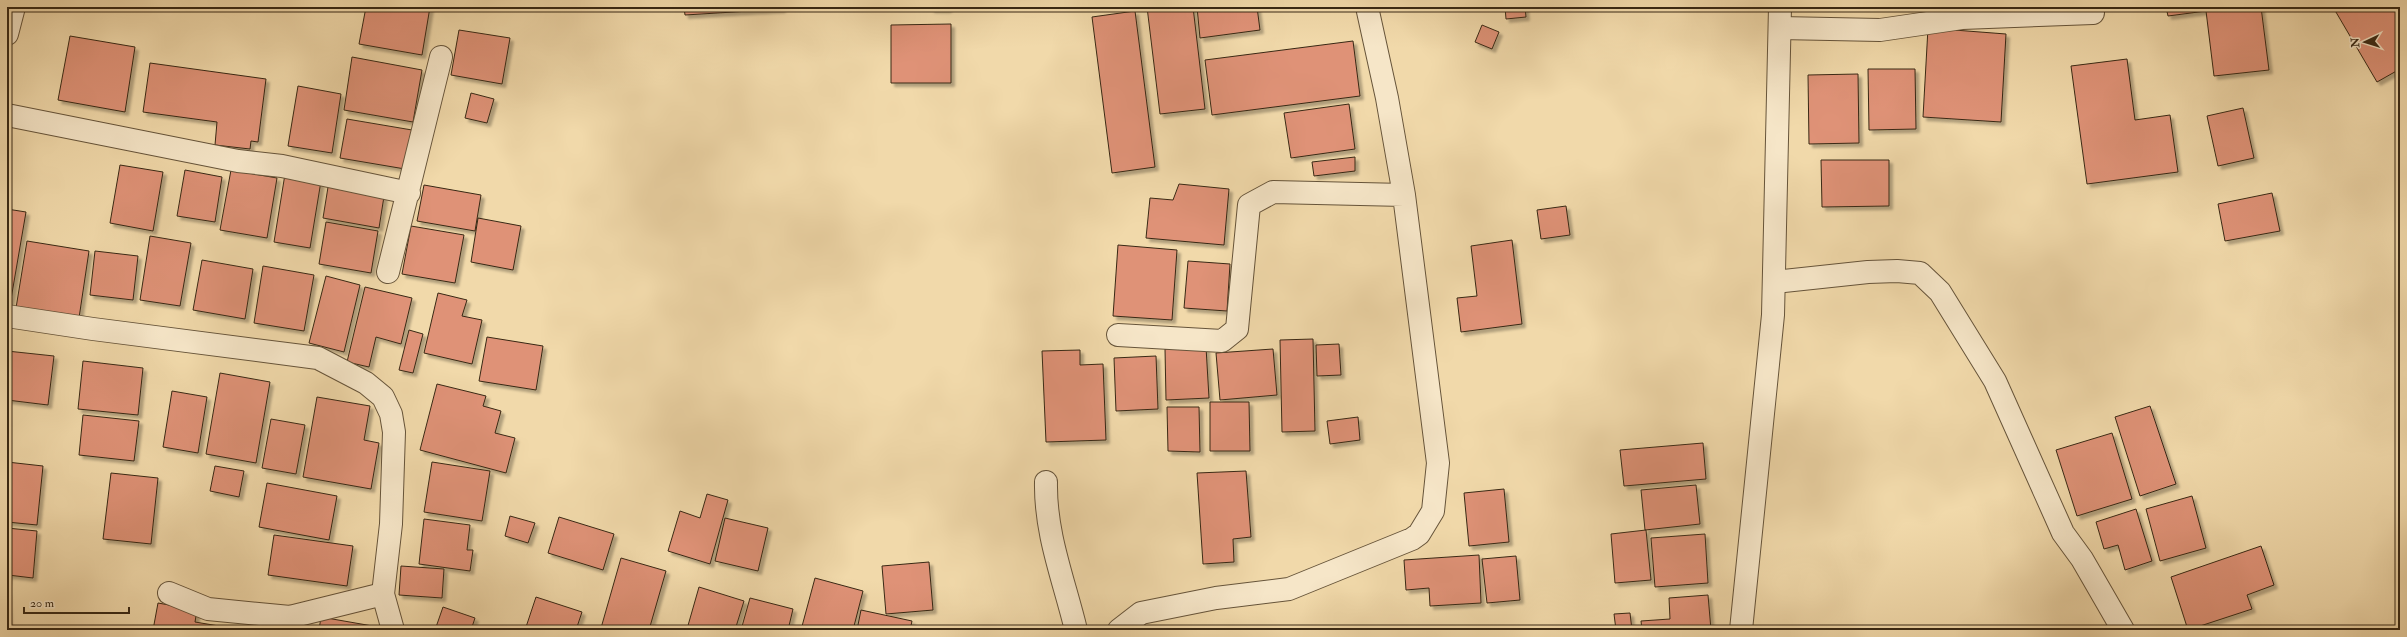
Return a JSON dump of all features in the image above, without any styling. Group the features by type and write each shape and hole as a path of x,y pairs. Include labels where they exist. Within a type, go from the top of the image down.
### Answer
{"street":[{"path":"7,34 14,7"},
{"path":"1119,630 1141,613 1216,598 1289,589 1419,534 1433,511 1438,463 1404,195 1387,98 1367,7"},
{"path":"1741,630 1773,315 1780,17 1880,30 1962,18 2093,13"},
{"path":"388,272 409,193 441,57"},
{"path":"7,115 238,161 282,166 409,193"},
{"path":"1118,335 1222,341 1237,329 1249,205 1273,192 1404,195"},
{"path":"1774,282 1868,272 1897,271 1920,273 1940,292 1995,381 2063,533 2082,559 2123,630"},
{"path":"7,316 93,329 318,358 366,382 383,397 391,414 394,432 391,524 383,594 393,630"},
{"path":"1046,482 1045,504 1055,560 1076,630"},
{"path":"169,593 208,609 290,618 383,594"}],"building":[{"path":"366,7 430,7 422,55 359,44"},
{"path":"684,7 782,7 782,9 685,15"},
{"path":"931,7 948,7 948,9 931,9"},
{"path":"1147,7 1193,7 1205,109 1160,114"},
{"path":"1197,7 1257,7 1260,30 1200,38"},
{"path":"1505,7 1525,7 1526,17 1506,19"},
{"path":"2166,7 2261,7 2269,70 2214,76 2206,11 2168,16"},
{"path":"2333,7 2400,7 2400,69 2377,82"},
{"path":"1135,11 1155,167 1112,173 1092,17"},
{"path":"951,24 951,83 891,83 891,25"},
{"path":"1482,25 1499,32 1492,49 1475,42"},
{"path":"1928,28 2006,34 2001,122 1923,117"},
{"path":"459,30 510,38 502,84 451,75"},
{"path":"70,36 135,47 125,112 58,100"},
{"path":"1353,41 1360,96 1212,115 1205,60"},
{"path":"352,57 422,70 413,122 344,110"},
{"path":"2127,59 2135,120 2170,115 2178,172 2087,184 2071,66"},
{"path":"150,63 266,79 258,142 251,141 250,149 215,145 217,122 143,112"},
{"path":"1868,69 1915,69 1916,129 1869,130"},
{"path":"1858,74 1859,143 1809,144 1808,75"},
{"path":"298,86 341,94 332,153 288,146"},
{"path":"471,93 494,99 487,123 465,118"},
{"path":"1349,104 1355,149 1291,158 1284,113"},
{"path":"2243,108 2254,158 2218,166 2207,116"},
{"path":"347,119 412,130 405,169 340,158"},
{"path":"1355,157 1355,171 1314,176 1312,162"},
{"path":"1821,160 1889,160 1889,206 1822,207"},
{"path":"120,165 163,172 153,231 110,223"},
{"path":"185,170 222,177 215,222 177,216"},
{"path":"231,170 277,178 267,238 220,230"},
{"path":"285,174 321,181 310,248 274,242"},
{"path":"329,181 385,190 379,228 323,218"},
{"path":"1179,184 1229,189 1224,245 1146,238 1150,198 1173,200"},
{"path":"424,185 481,195 475,231 417,221"},
{"path":"2272,193 2280,231 2225,241 2218,204"},
{"path":"1566,206 1570,235 1541,239 1537,210"},
{"path":"7,209 26,212 10,305 7,304"},
{"path":"478,218 521,226 513,270 471,262"},
{"path":"326,222 378,231 371,273 319,264"},
{"path":"411,226 464,235 455,283 402,274"},
{"path":"150,236 191,243 180,306 140,300"},
{"path":"1512,240 1522,324 1461,332 1457,298 1477,296 1471,246"},
{"path":"27,241 89,251 79,318 16,308"},
{"path":"1118,245 1177,250 1172,320 1113,316"},
{"path":"95,251 138,256 133,300 90,295"},
{"path":"202,260 253,269 245,319 193,310"},
{"path":"1188,261 1230,264 1227,311 1184,308"},
{"path":"263,266 314,275 304,331 254,323"},
{"path":"326,276 360,285 344,352 309,343"},
{"path":"365,287 412,298 401,344 376,337 369,367 347,362"},
{"path":"438,293 467,300 462,316 482,320 472,364 424,353"},
{"path":"409,330 423,334 413,373 399,370"},
{"path":"487,337 543,346 536,390 479,381"},
{"path":"1313,339 1315,431 1282,432 1280,340"},
{"path":"1339,344 1341,375 1317,376 1316,345"},
{"path":"1206,347 1209,398 1166,400 1165,349"},
{"path":"1273,349 1277,395 1220,400 1216,353"},
{"path":"1080,350 1080,365 1103,364 1106,440 1046,442 1042,351"},
{"path":"7,351 54,356 48,405 7,400"},
{"path":"1156,356 1158,409 1116,411 1114,358"},
{"path":"83,361 143,368 138,415 78,409"},
{"path":"220,373 270,382 256,463 206,454"},
{"path":"437,384 486,396 483,406 501,411 495,433 515,438 506,473 420,450"},
{"path":"172,391 207,397 198,453 163,447"},
{"path":"317,397 370,406 364,440 379,443 371,489 303,477"},
{"path":"1210,402 1249,402 1250,451 1210,451"},
{"path":"2150,406 2176,484 2140,496 2115,417"},
{"path":"1167,407 1199,407 1200,452 1168,451"},
{"path":"83,415 139,421 134,461 79,455"},
{"path":"1358,417 1360,440 1330,444 1327,421"},
{"path":"271,419 305,425 296,474 262,468"},
{"path":"2112,433 2132,499 2077,516 2056,450"},
{"path":"1703,443 1706,479 1624,486 1620,450"},
{"path":"7,462 43,466 37,525 7,522"},
{"path":"432,462 490,471 482,521 424,512"},
{"path":"215,466 244,471 239,497 210,491"},
{"path":"1246,471 1251,537 1233,539 1234,562 1203,564 1197,473"},
{"path":"111,473 158,478 151,544 103,539"},
{"path":"267,483 337,496 329,540 259,527"},
{"path":"1696,485 1700,524 1645,530 1641,490"},
{"path":"1504,489 1509,542 1469,546 1464,493"},
{"path":"707,494 728,500 710,564 668,551 680,511 700,518"},
{"path":"2192,496 2206,548 2160,561 2146,509"},
{"path":"2136,509 2152,561 2125,570 2118,545 2104,549 2096,522"},
{"path":"510,516 535,523 528,543 505,536"},
{"path":"559,517 614,534 603,570 548,553"},
{"path":"725,518 768,528 758,571 715,561"},
{"path":"424,519 470,525 467,550 473,550 470,571 419,564"},
{"path":"7,528 37,531 33,578 8,575 7,581"},
{"path":"1646,530 1651,580 1615,583 1611,534"},
{"path":"1705,534 1708,583 1655,587 1651,538"},
{"path":"274,535 353,546 347,586 268,575"},
{"path":"2261,546 2274,585 2247,595 2252,609 2188,630 2171,577"},
{"path":"1479,555 1481,603 1430,606 1429,588 1406,590 1404,560"},
{"path":"1516,556 1520,600 1487,603 1482,559"},
{"path":"621,558 666,571 649,630 608,630 601,628"},
{"path":"929,562 933,610 886,614 882,566"},
{"path":"401,566 444,569 442,598 399,595"},
{"path":"815,578 863,591 853,630 801,630"},
{"path":"699,587 744,601 735,630 687,629"},
{"path":"7,592 9,630 7,630"},
{"path":"1708,595 1711,630 1642,630 1641,621 1670,619 1669,598"},
{"path":"536,597 582,612 577,627 586,630 525,630"},
{"path":"750,598 793,609 788,630 741,630"},
{"path":"158,603 197,610 195,622 219,626 219,630 153,630"},
{"path":"443,607 475,618 471,630 435,630"},
{"path":"861,610 912,621 910,630 857,630"},
{"path":"1630,613 1632,630 1616,630 1614,614"},
{"path":"321,617 384,628 384,630 319,630"},
{"path":"272,625 303,630 271,630"},
{"path":"477,627 487,630 476,630"}]}
